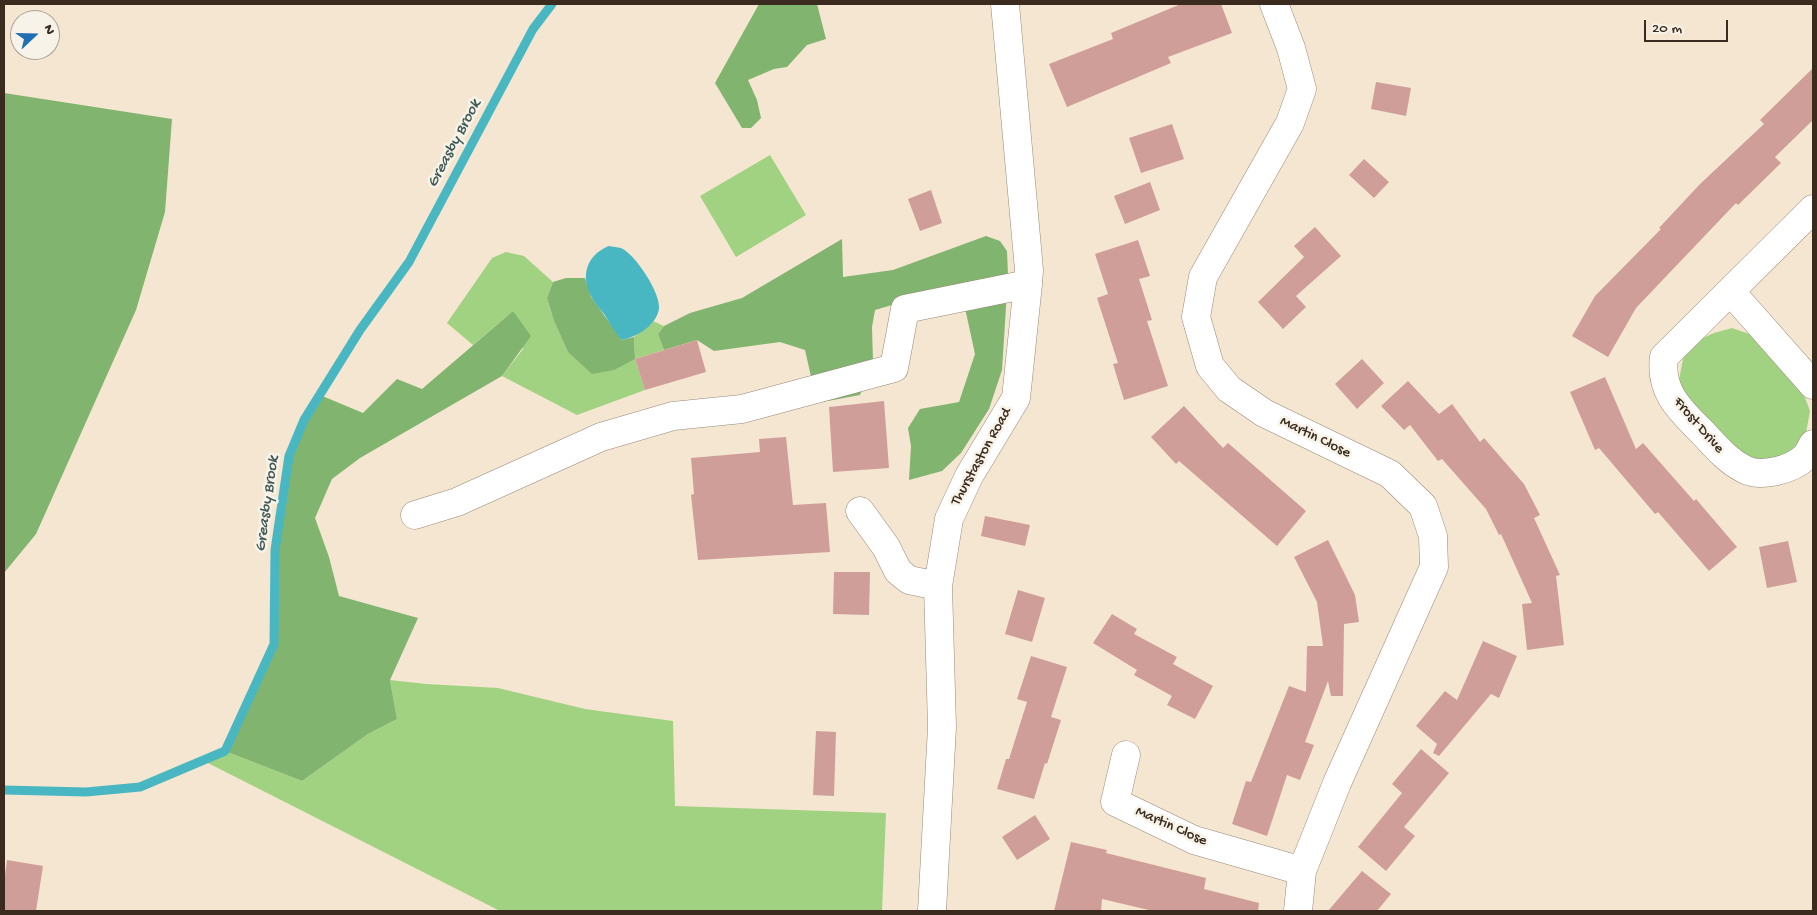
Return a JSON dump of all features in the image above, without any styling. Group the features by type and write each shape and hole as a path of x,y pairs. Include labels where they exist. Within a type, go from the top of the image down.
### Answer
{"street":[{"name":"Martin Close","path":"1274,4 1291,48 1302,89 1290,123 1203,277 1196,317 1210,366 1229,389 1264,413 1390,474 1422,506 1433,536 1434,567 1337,783 1302,870 1298,911"},
{"name":"Thurstaston Road","path":"932,911 942,727 938,586 948,519 969,476 1016,398 1028,284 1029,270 1008,5"},
{"name":"Frost Drive","path":"1813,209 1664,356 1662,370 1666,387 1679,409 1726,458 1746,471 1767,473 1787,468 1805,457 1813,444"},
{"path":"415,515 457,502 601,437 673,416 742,409 894,368 905,309 1028,284"},
{"path":"1730,292 1813,385"},
{"path":"860,511 886,546 898,571 909,580 938,586"},
{"name":"Martin Close","path":"1126,755 1115,802 1194,840 1302,870"}],"green space":[{"path":"759,4 817,4 826,39 807,45 787,67 774,69 748,80 757,100 761,118 751,128 742,128 715,83"},
{"path":"4,93 172,119 165,212 136,310 36,534 4,573"},
{"path":"770,155 806,215 736,257 700,196"},
{"path":"986,236 1000,241 1007,251 1008,275 1002,370 989,409 961,453 942,471 909,480 911,446 908,428 920,409 959,402 975,354 960,285 875,310 872,327 873,362 860,395 817,403 805,350 780,342 714,351 697,340 664,350 658,334 664,326 690,313 742,298 842,239 843,277 893,270"},
{"path":"506,252 524,256 553,282 547,298 554,321 568,352 635,359 645,390 577,415 502,376 523,349 513,311 473,345 447,323 492,258"},
{"path":"566,278 585,278 591,297 622,340 634,337 635,359 614,370 592,374 568,352 554,321 547,298 553,282"},
{"path":"513,311 531,336 502,376 360,458 332,479 315,518 329,557 339,596 418,618 390,680 397,719 368,734 302,781 225,751 274,644 275,550 289,456 304,420 320,395 363,413 397,379 422,389"},
{"path":"653,321 664,326 658,334 664,350 635,359 634,337"},
{"path":"1732,328 1752,335 1801,387 1810,411 1806,433 1799,447 1771,461 1755,461 1738,453 1685,394 1679,380 1683,359 1696,341"},
{"path":"390,680 498,688 585,709 673,721 675,806 886,813 882,911 500,911 202,760 225,751 302,781 368,734 397,719"}],"water":[{"path":"609,246 621,248 633,258 652,284 659,302 659,309 654,321 645,330 622,340 593,300 586,282 587,267 590,261 601,250"}],"building":[{"path":"1181,4 1221,4 1232,33 1168,57 1171,63 1067,107 1049,64 1113,39 1111,33"},
{"path":"1813,68 1813,120 1775,157 1781,163 1738,205 1736,203 1636,308 1608,357 1572,336 1595,296 1661,229 1659,228 1700,184 1764,124 1760,120"},
{"path":"1376,82 1411,88 1406,116 1371,109"},
{"path":"1172,124 1184,159 1141,173 1129,138"},
{"path":"1364,159 1389,182 1374,198 1349,175"},
{"path":"1150,182 1160,210 1125,224 1114,196"},
{"path":"931,190 942,223 920,231 908,199"},
{"path":"1315,227 1341,256 1296,296 1306,307 1283,329 1258,302 1304,257 1294,246"},
{"path":"1138,240 1150,276 1139,279 1152,320 1147,321 1168,386 1124,400 1113,364 1118,363 1097,298 1108,294 1095,254"},
{"path":"697,340 706,372 645,390 635,359"},
{"path":"1362,359 1384,383 1357,409 1335,384"},
{"path":"1605,377 1636,449 1643,443 1694,501 1696,499 1737,547 1709,571 1658,512 1655,514 1599,448 1595,450 1570,392"},
{"path":"1408,381 1439,414 1452,404 1480,442 1484,438 1524,484 1540,515 1534,518 1560,575 1556,576 1564,645 1527,650 1522,604 1532,603 1501,534 1499,535 1486,509 1442,459 1438,461 1410,425 1404,430 1381,406"},
{"path":"884,401 889,468 833,472 829,407"},
{"path":"1184,406 1223,448 1228,443 1306,511 1277,546 1179,461 1176,464 1151,437"},
{"path":"786,437 793,505 826,503 830,552 698,560 691,495 694,494 691,458 760,452 759,439"},
{"path":"985,516 1030,525 1025,546 981,536"},
{"path":"1328,540 1355,595 1359,622 1344,624 1343,696 1331,696 1328,681 1305,742 1314,745 1300,780 1287,775 1267,836 1232,824 1246,781 1251,782 1289,686 1306,692 1307,646 1323,646 1317,602 1294,557"},
{"path":"1788,541 1797,582 1767,588 1759,547"},
{"path":"834,572 870,572 869,615 833,614"},
{"path":"1018,590 1045,598 1032,642 1005,634"},
{"path":"1112,614 1137,629 1134,634 1177,657 1173,664 1213,686 1195,719 1167,705 1172,696 1134,675 1137,670 1093,643"},
{"path":"1483,641 1517,656 1499,698 1491,694 1439,756 1433,753 1437,744 1416,726 1445,691 1457,700"},
{"path":"1031,656 1067,667 1051,717 1061,720 1034,799 997,789 1006,759 1009,759 1027,702 1017,699"},
{"path":"816,731 836,732 834,796 813,795"},
{"path":"1421,749 1449,773 1404,827 1415,836 1386,871 1358,847 1402,793 1392,784"},
{"path":"1035,815 1050,839 1017,860 1002,837"},
{"path":"1071,842 1107,850 1106,853 1206,878 1204,889 1259,903 1258,911 1153,911 1102,899 1101,911 1054,911"},
{"path":"7,860 43,866 36,911 4,911 4,882"},
{"path":"1362,871 1391,894 1377,911 1328,911"}],"waterway":[{"name":"Greasby Brook","path":"4,790 86,792 140,787 225,751 274,644 275,550 289,456 304,420 360,330 409,262 533,29 552,4"}]}
